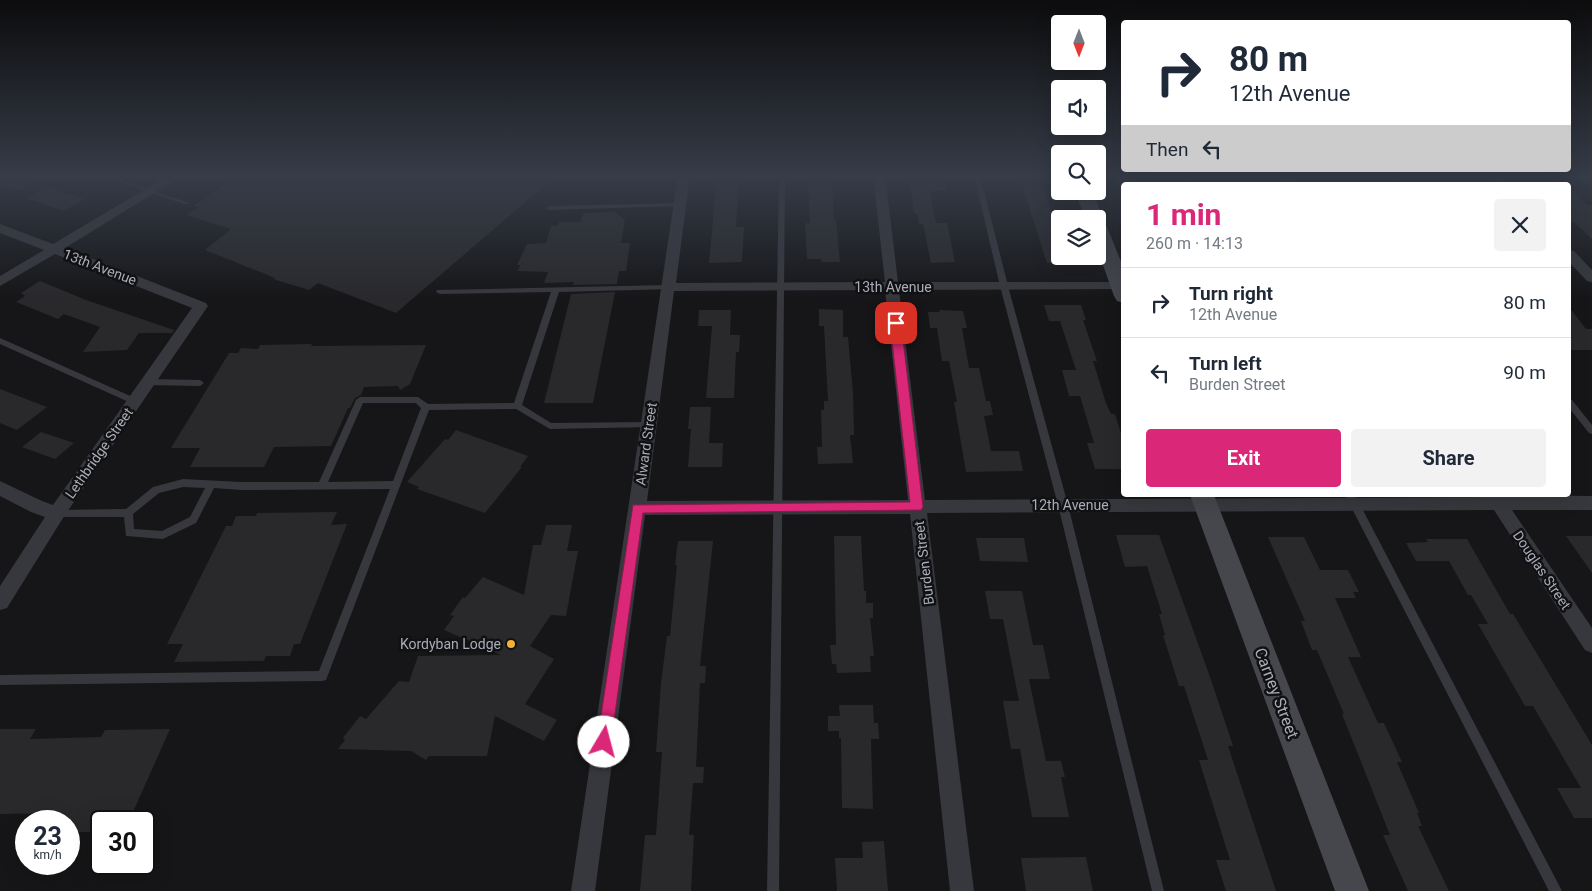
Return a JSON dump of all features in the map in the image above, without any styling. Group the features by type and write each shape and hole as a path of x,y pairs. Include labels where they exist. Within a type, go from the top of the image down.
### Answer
{"street":[{"path":"0,282 107,217"},
{"name":"Alward Street","path":"583,891 677,217"},
{"name":"Burden Street","path":"883,217 962,891"},
{"name":"13th Avenue","path":"0,228 201,306"},
{"path":"1106,248 1121,287"},
{"path":"1571,256 1592,278"},
{"name":"13th Avenue","path":"668,287 1004,286 1121,290"},
{"name":"Lethbridge Street","path":"0,602 134,401 201,306"},
{"path":"0,488 36,507 58,513"},
{"name":"12th Avenue","path":"637,508 1063,505 1204,500 1496,499 1592,503"},
{"name":"Douglas Street","path":"1496,499 1592,644"},
{"name":"Carney Street","path":"1204,500 1352,891"}],"lane":[{"path":"773,891 781,217"},
{"path":"987,217 1063,505 1158,891"},
{"path":"440,292 668,287"},
{"path":"517,406 556,289"},
{"path":"0,341 134,401"},
{"path":"147,382 200,383"},
{"path":"322,486 360,400 418,400 426,407 517,406 550,426 649,425"},
{"path":"1571,405 1592,431"},
{"path":"0,680 322,676 426,407"},
{"path":"58,513 128,513 156,490 183,483 322,486 396,485"},
{"path":"128,513 129,533 163,535 192,520 212,484"},
{"path":"1353,500 1556,891"}],"building":[{"path":"191,217 508,217 396,313 318,283 309,290 273,279 275,278 205,250 231,229"},
{"path":"582,217 621,217 625,220 621,243 630,243 626,271 619,271 617,284 573,285 574,282 544,283 548,272 518,271 520,265 517,265 527,244 546,243 551,226 558,226 559,222 580,222"},
{"path":"713,217 737,217 736,227 744,227 742,262 709,263"},
{"path":"810,217 834,217 834,219 836,219 840,262 822,262 821,259 807,259 805,223 810,223"},
{"path":"918,217 935,217 936,223 947,223 955,262 931,263 923,224 919,224"},
{"path":"1032,217 1051,217 1051,263 1047,263"},
{"path":"1571,217 1592,217 1592,239 1574,222 1571,222"},
{"path":"40,281 86,300 174,330 172,333 139,333 127,350 83,352 100,327 64,314 58,319 16,302 25,296 21,293"},
{"path":"615,292 593,403 544,403 571,294"},
{"path":"1044,305 1081,305 1086,320 1083,320 1097,361 1093,361 1106,403 1111,414 1115,414 1121,433 1121,469 1095,469 1087,443 1094,443 1080,396 1069,396 1062,370 1076,370 1060,321 1049,321"},
{"path":"819,309 843,310 843,337 848,337 853,393 854,435 850,435 853,463 818,464 817,447 822,447 821,410 824,410 824,401 828,401 824,326 819,326"},
{"path":"699,310 731,310 730,335 740,335 739,352 736,352 734,398 706,398 712,326 698,326"},
{"path":"939,310 963,311 967,328 962,328 969,368 979,368 986,401 990,401 993,415 984,416 991,451 1019,451 1023,471 966,472 954,402 957,402 949,361 942,361 937,328 930,328 928,312 940,312"},
{"path":"1571,310 1586,329 1592,329 1592,350 1571,350"},
{"path":"312,344 311,346 426,345 410,384 400,390 398,386 364,387 361,395 355,398 350,408 348,408 331,446 274,447 264,467 190,467 200,448 171,448 229,353 238,353 241,348 258,349 260,345"},
{"path":"0,389 47,407 17,430 0,423"},
{"path":"690,407 711,407 709,443 723,443 722,467 688,467 691,429 688,429"},
{"path":"456,430 528,456 520,467 522,467 485,513 417,489 419,487 407,482 445,439 448,440"},
{"path":"41,432 74,443 55,459 22,447"},
{"path":"337,512 331,525 347,524 300,644 294,644 290,656 266,656 264,661 174,662 183,644 167,644 226,526 232,526 236,516 256,516 257,513"},
{"name":"Kordyban Lodge","path":"546,525 572,525 567,551 578,551 566,616 551,615 530,646 554,659 525,704 557,720 544,741 495,716 487,756 429,756 426,760 411,751 338,749 345,740 343,738 360,716 366,719 399,681 409,682 418,656 501,655 444,630 454,616 450,615 463,597 465,598 483,577 524,595 533,545 541,545"},
{"path":"1116,535 1159,535 1233,746 1228,746 1276,891 1226,891 1216,860 1230,860 1199,760 1208,760 1184,686 1179,686 1163,635 1165,635 1159,614 1162,614 1147,566 1125,567"},
{"path":"834,536 861,536 866,603 873,603 873,618 870,618 874,656 870,656 871,672 837,673 836,664 832,664 830,645 836,645"},
{"path":"1566,536 1592,536 1592,573"},
{"path":"1268,537 1304,537 1320,570 1348,570 1359,592 1353,592 1356,598 1335,598 1361,657 1348,657 1378,723 1384,723 1402,762 1397,762 1419,813 1417,813 1422,826 1418,826 1449,891 1408,891 1383,835 1390,835 1342,714 1344,714 1317,650 1312,650 1301,621 1305,621"},
{"path":"976,538 1024,538 1028,562 980,561"},
{"path":"1426,539 1467,539 1510,614 1513,614 1592,745 1592,818 1574,818 1557,788 1581,788 1533,706 1525,706 1478,624 1488,624 1471,595 1468,595 1449,561 1416,561 1406,543 1428,542"},
{"path":"678,541 713,541 700,666 706,666 705,683 700,683 696,767 704,767 703,783 693,783 689,835 694,835 691,891 640,891 645,835 656,835 662,752 656,752 661,683 667,636 670,636"},
{"path":"985,591 1022,591 1033,645 1043,645 1050,679 1029,679 1046,761 1061,761 1065,777 1061,777 1069,817 1032,817 1020,749 1011,749 1003,701 1019,701 1003,619 990,619"},
{"path":"839,705 873,705 874,723 878,723 879,739 871,739 873,809 842,808 841,738 839,738 839,731 828,731 828,716 840,716"},
{"path":"0,729 36,729 30,739 101,737 105,730 170,729 134,810 90,810 90,832 80,832 80,810 15,810 15,814 0,814"},
{"path":"884,841 888,891 837,891 835,858 863,858 862,842"},
{"path":"1086,857 1093,891 1026,891 1021,858"}],"place":[{"name":"Kordyban Lodge","path":"511,644"}],"route":[{"path":"604,742 637,508 917,507 896,323"}]}
